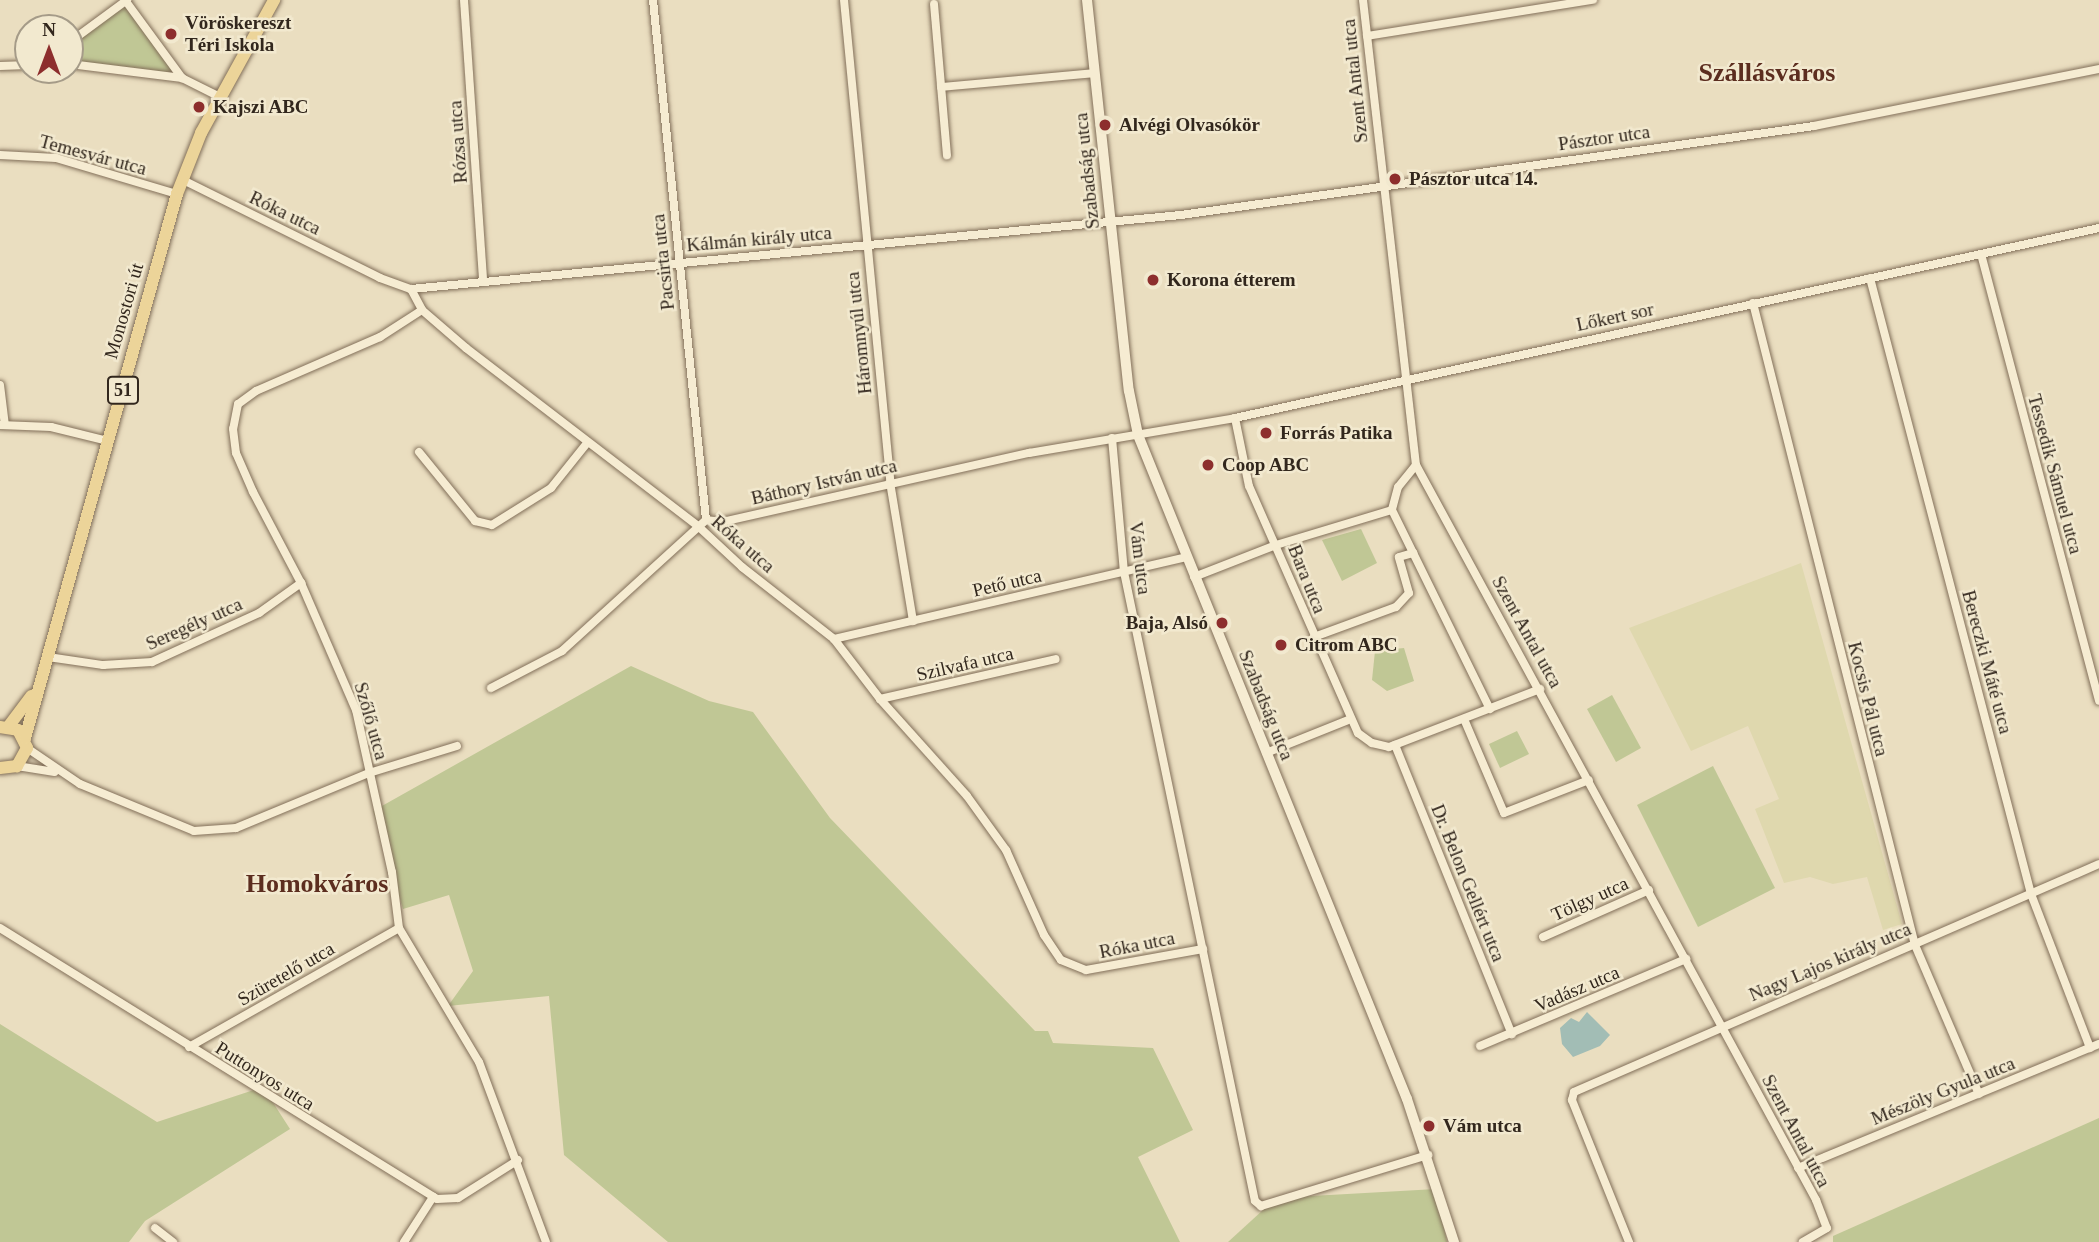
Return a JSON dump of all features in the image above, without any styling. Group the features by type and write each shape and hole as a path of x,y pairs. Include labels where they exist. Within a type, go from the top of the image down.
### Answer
{"main road":[{"name":"Monostori út","path":"26,743 37,688 48,657 177,194 201,133 223,98 274,0"},
{"name":"Szabadság utca","path":"1087,0 1138,435 1428,1155 1454,1242"},
{"name":"Monostori út","path":"4,727 37,688"},
{"name":"51","path":"0,781 26,743 4,727"}],"street":[{"path":"84,32 126,0 182,78"},
{"name":"Rózsa utca","path":"464,0 483,281"},
{"name":"Pacsirta utca","path":"653,0 706,520"},
{"name":"Háromnyúl utca","path":"844,0 890,482 913,621"},
{"name":"Szent Antal utca","path":"1363,0 1382,187 1416,465 1798,1168 1827,1228 1803,1242"},
{"path":"1367,36 1593,0"},
{"path":"934,4 947,155"},
{"path":"84,66 182,78 223,98"},
{"name":"Pásztor utca","path":"1111,221 1382,187 1815,126 2099,69"},
{"path":"941,87 1094,73"},
{"name":"Temesvár utca","path":"0,155 49,156 177,194"},
{"name":"Róka utca","path":"183,180 411,289 422,310 587,443 699,527 834,639 880,699 967,796 1006,850 1044,935 1061,960 1086,970 1203,948"},
{"name":"Kálmán király utca","path":"411,289 1111,221"},
{"name":"Lőkert sor","path":"1138,435 1235,418 1753,303 2098,231"},
{"name":"Tessedik Sámuel utca","path":"1981,254 2099,701"},
{"name":"Bereczki Máté utca","path":"1870,278 2031,894 2090,1048"},
{"name":"Kocsis Pál utca","path":"1753,303 1915,945 1979,1094"},
{"name":"Szőlő utca","path":"422,310 380,337 256,391 238,404 233,429 236,453 301,583 356,710 392,872 399,928 479,1062 518,1160 546,1242"},
{"path":"0,385 3,425 51,428 108,441"},
{"name":"Bara utca","path":"1235,418 1249,486 1348,720 1372,743 1395,745"},
{"name":"Báthory István utca","path":"706,520 722,522 890,482 1138,435"},
{"name":"Vám utca","path":"1112,438 1124,572 1255,1201 1261,1206 1428,1155"},
{"path":"419,452 475,521 492,525 551,488 587,443"},
{"path":"1416,465 1398,487 1392,510 1490,709"},
{"path":"1194,577 1276,545 1392,510"},
{"path":"491,688 562,652 706,520"},
{"path":"1314,637 1396,607 1409,593 1399,557 1413,553"},
{"name":"Pető utca","path":"834,639 1186,557"},
{"name":"Seregély utca","path":"48,657 126,666 152,662 259,613 301,583"},
{"name":"Szilvafa utca","path":"880,699 1056,659"},
{"path":"1395,745 1540,689"},
{"path":"1464,719 1504,813 1589,780"},
{"path":"1266,753 1348,720"},
{"path":"26,743 60,773"},
{"name":"Dr. Belon Gellért utca","path":"1395,745 1511,1034"},
{"path":"9,767 60,773 194,831 236,828 267,818 369,773 457,747"},
{"name":"Nagy Lajos király utca","path":"1629,1242 1572,1100 1574,1093 1721,1026 2099,864"},
{"name":"Tölgy utca","path":"1543,937 1649,890"},
{"name":"Puttonyos utca","path":"0,928 433,1197"},
{"name":"Szüretelő utca","path":"189,1047 399,928"},
{"name":"Vadász utca","path":"1480,1046 1686,959"},
{"name":"Mészöly Gyula utca","path":"1798,1168 2099,1044"},
{"path":"404,1242 433,1197 458,1198 518,1160"},
{"path":"155,1228 173,1242"}],"shaded area":[{"path":"1801,563 1902,924 1883,930 1867,877 1833,884 1810,877 1784,883 1755,809 1779,799 1748,726 1691,751 1629,628"}],"green space":[{"path":"125,7 174,73 84,65 84,30"},
{"path":"1361,529 1377,563 1342,581 1322,540"},
{"path":"1404,648 1414,681 1387,691 1372,680 1375,651"},
{"path":"631,666 709,701 753,712 830,818 1035,1031 1048,1031 1053,1043 1153,1048 1193,1130 1138,1157 1180,1242 668,1242 564,1155 549,996 448,1006 473,971 449,895 403,909 373,811"},
{"path":"1612,695 1641,748 1616,762 1587,709"},
{"path":"1517,731 1529,754 1500,768 1489,744"},
{"path":"1713,766 1775,888 1698,927 1637,805"},
{"path":"0,1024 157,1122 263,1087 290,1129 145,1221 129,1242 0,1242"},
{"path":"2099,1118 2099,1242 1833,1242 1833,1236"},
{"path":"1436,1189 1447,1242 1228,1242 1276,1198"}],"water":[{"path":"1587,1012 1610,1035 1600,1046 1573,1057 1562,1044 1560,1028 1571,1018 1579,1022"}],"place":[{"name":"Vöröskereszt Téri Iskola","path":"171,34"},
{"name":"Kajszi ABC","path":"199,107"},
{"name":"Alvégi Olvasókör","path":"1105,125"},
{"name":"Pásztor utca 14.","path":"1395,179"},
{"name":"Korona étterem","path":"1153,280"},
{"name":"Forrás Patika","path":"1266,433"},
{"name":"Coop ABC","path":"1208,465"},
{"name":"Baja, Alsó","path":"1222,623"},
{"name":"Citrom ABC","path":"1281,645"},
{"name":"Vám utca","path":"1429,1126"}],"district":[{"name":"Szállásváros","path":"1767,73"},
{"name":"Homokváros","path":"317,884"}]}
